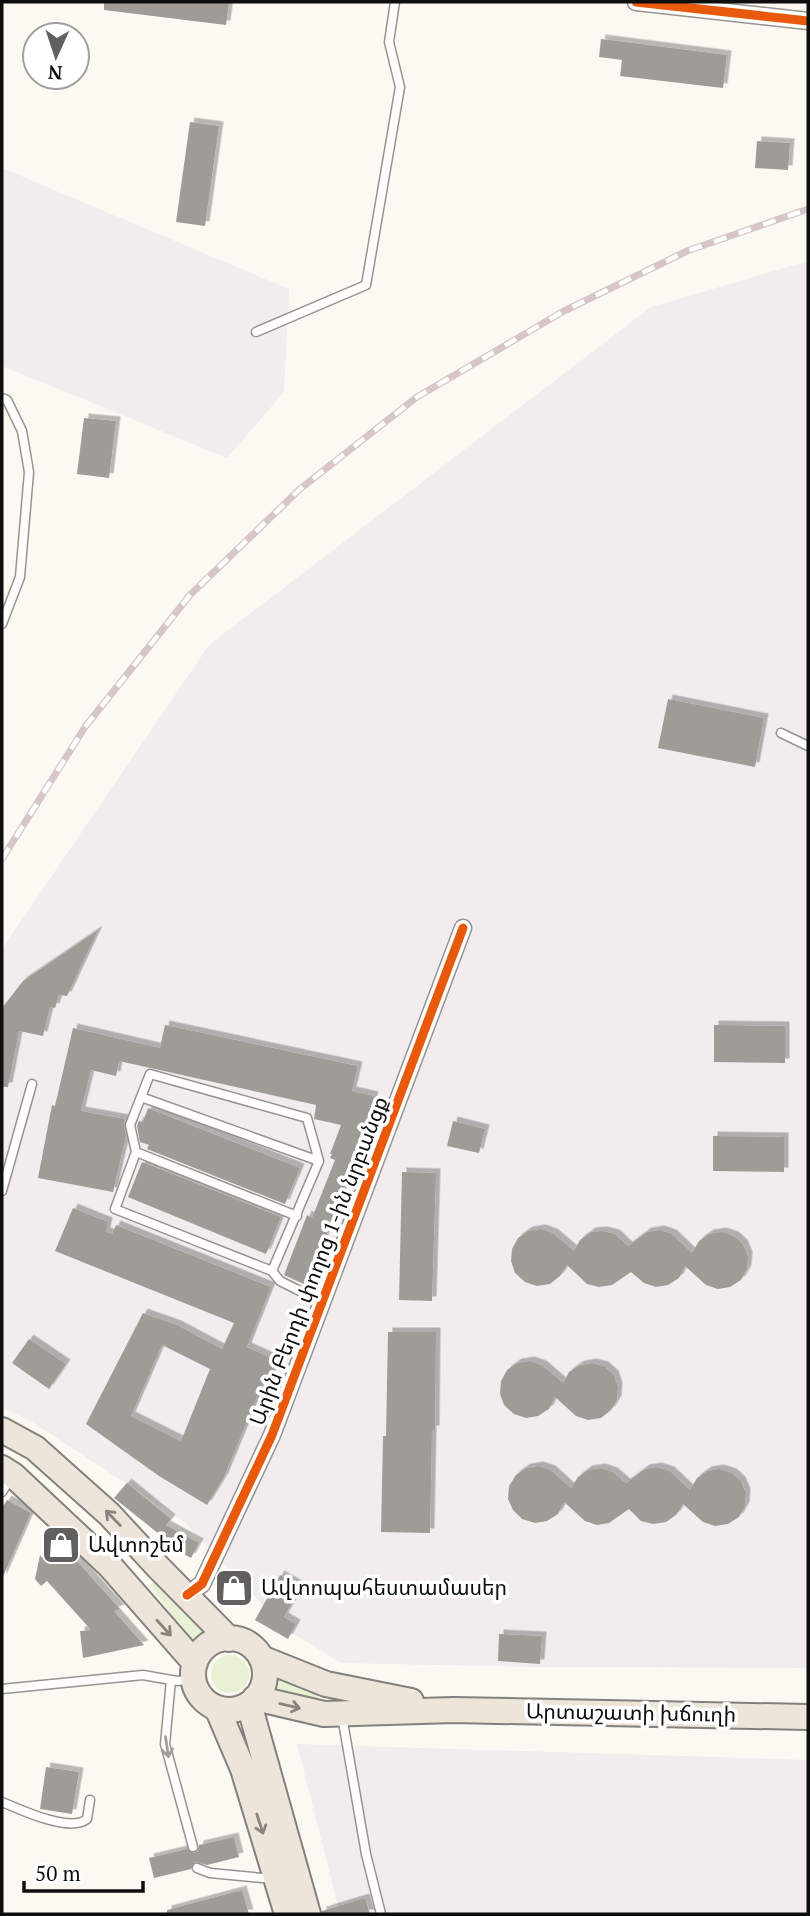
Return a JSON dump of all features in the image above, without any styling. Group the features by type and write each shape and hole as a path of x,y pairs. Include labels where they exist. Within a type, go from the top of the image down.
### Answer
{"main road":[{"path":"2,1430 35,1448 91,1497 229,1639"},
{"path":"5,1478 110,1566 200,1695 217,1708 243,1769 287,1914"},
{"path":"186,1674 207,1647 221,1639 248,1644 261,1658 265,1679 252,1701 233,1710 217,1708"},
{"name":"Արտաշատի խճուղի","path":"261,1658 326,1684 453,1710"},
{"path":"252,1701 309,1914"},
{"name":"Արտաշատի խճուղի","path":"252,1701 324,1713 453,1710 808,1717"}],"street":[{"path":"636,2 808,21"},
{"name":"Արին Բերդի փողոց 1-ին նրբանցք","path":"187,1595 202,1584 272,1435 463,929"}],"lane":[{"path":"256,332 366,285 400,87 390,42 395,2"},
{"path":"2,398 7,400 22,431 29,472 20,577 2,624"},
{"path":"781,733 808,746"},
{"path":"272,1271 319,1161 307,1118 150,1074 130,1125 136,1152 115,1209 272,1271 280,1282 322,1302"},
{"path":"2,1191 32,1084"},
{"path":"141,1097 319,1161"},
{"path":"136,1152 297,1216"},
{"path":"2,1689 143,1675 186,1674 165,1744 192,1847"},
{"path":"341,1713 366,1854 381,1914"},
{"path":"2,1802 38,1816 76,1823 87,1818 90,1800"},
{"path":"197,1868 210,1873 278,1880"}],"shaded area":[{"path":"2,168 289,289 284,392 227,458 2,366"},
{"path":"808,261 808,1668 341,1663 286,1629 182,1520 32,1422 2,1407 2,949 209,645 651,307"},
{"path":"297,1744 808,1760 808,1914 340,1914"}],"green space":[{"path":"156,1580 209,1629 192,1643 150,1585"},
{"path":"230,1655 244,1660 249,1674 244,1688 230,1693 216,1688 211,1674 216,1660"},
{"path":"277,1673 318,1688 318,1704 273,1696"}],"building":[{"path":"104,2 229,2 226,25 104,10"},
{"path":"601,39 727,55 723,88 620,76 622,60 599,57"},
{"path":"190,122 219,126 205,226 176,222"},
{"path":"757,141 790,143 788,170 755,168"},
{"path":"84,418 116,421 109,478 77,474"},
{"path":"668,699 764,718 755,767 658,748"},
{"path":"98,930 67,996 59,995 55,1008 50,1007 43,1036 19,1031 8,1087 2,1087 2,1008 23,981"},
{"path":"165,1025 358,1066 352,1091 374,1096 366,1130 306,1285 284,1275 307,1215 312,1218 335,1160 330,1158 330,1154 341,1125 314,1119 316,1105 119,1061 116,1076 91,1070 81,1111 125,1119 126,1136 113,1192 38,1178 52,1105 55,1106 73,1028 160,1048"},
{"path":"714,1025 785,1026 785,1063 714,1062"},
{"path":"148,1108 300,1168 285,1204 147,1149 149,1145 140,1142 137,1126 139,1121 143,1122"},
{"path":"453,1121 485,1129 479,1153 447,1146"},
{"path":"713,1136 784,1137 784,1172 713,1171"},
{"path":"142,1162 281,1217 266,1254 128,1197"},
{"path":"402,1172 436,1173 432,1301 399,1300"},
{"path":"73,1208 108,1222 106,1232 112,1234 116,1225 271,1287 247,1347 278,1361 269,1380 265,1378 224,1477 207,1505 159,1476 86,1424 143,1313 177,1325 222,1349 234,1323 55,1251","holes":["162,1345 210,1369 181,1441 131,1416"]},
{"path":"541,1229 553,1233 574,1251 580,1240 591,1232 615,1234 628,1246 647,1232 660,1230 672,1234 692,1253 699,1241 709,1234 722,1232 734,1236 743,1244 748,1256 747,1269 741,1280 730,1287 718,1289 706,1285 685,1266 679,1278 668,1285 656,1287 644,1283 631,1272 612,1285 599,1287 587,1284 567,1265 560,1276 550,1284 537,1286 525,1282 515,1273 511,1261 512,1249 518,1238 528,1231"},
{"path":"388,1332 436,1332 430,1533 381,1532"},
{"path":"29,1339 66,1364 49,1389 12,1363"},
{"path":"530,1361 542,1365 563,1383 569,1372 580,1365 592,1363 604,1366 614,1375 618,1387 617,1400 611,1410 601,1418 588,1420 576,1416 555,1397 549,1409 538,1416 526,1418 514,1414 504,1405 500,1394 501,1381 507,1370 517,1363"},
{"path":"539,1466 551,1470 571,1488 578,1477 588,1470 601,1468 613,1472 626,1483 645,1469 657,1467 670,1471 690,1490 697,1478 707,1471 719,1469 732,1473 741,1481 746,1493 745,1506 739,1517 728,1524 715,1526 703,1522 683,1504 676,1515 666,1522 653,1524 641,1521 629,1509 609,1523 597,1525 585,1521 564,1502 558,1514 547,1521 535,1523 522,1519 513,1510 508,1499 509,1486 516,1475 526,1468"},
{"path":"127,1483 171,1519 166,1525 199,1543 191,1558 162,1542 164,1538 114,1498"},
{"path":"7,1500 31,1513 2,1579 2,1508"},
{"path":"50,1531 120,1609 114,1611 144,1645 83,1658 80,1631 91,1630 47,1581 41,1586 35,1579 40,1555 42,1558"},
{"path":"280,1575 301,1587 284,1617 296,1624 288,1639 255,1620"},
{"path":"499,1634 542,1636 540,1664 498,1661"},
{"path":"46,1767 79,1772 72,1814 40,1809"},
{"path":"234,1837 239,1857 207,1865 195,1862 191,1869 154,1878 149,1858 187,1849 194,1853 198,1851 199,1845"},
{"path":"242,1890 249,1914 167,1914 167,1910"},
{"path":"365,1898 370,1914 322,1914 322,1911"}],"railway":[{"path":"2,859 85,727 190,595 300,489 417,397 564,311 687,251 808,209"}],"cycle path":[{"path":"636,2 808,21"},
{"path":"187,1595 202,1584 272,1435 463,928"}],"place":[{"name":"Ավտոշեմ","path":"61,1545"},
{"name":"Ավտոպահեստամասեր","path":"234,1588"}]}
